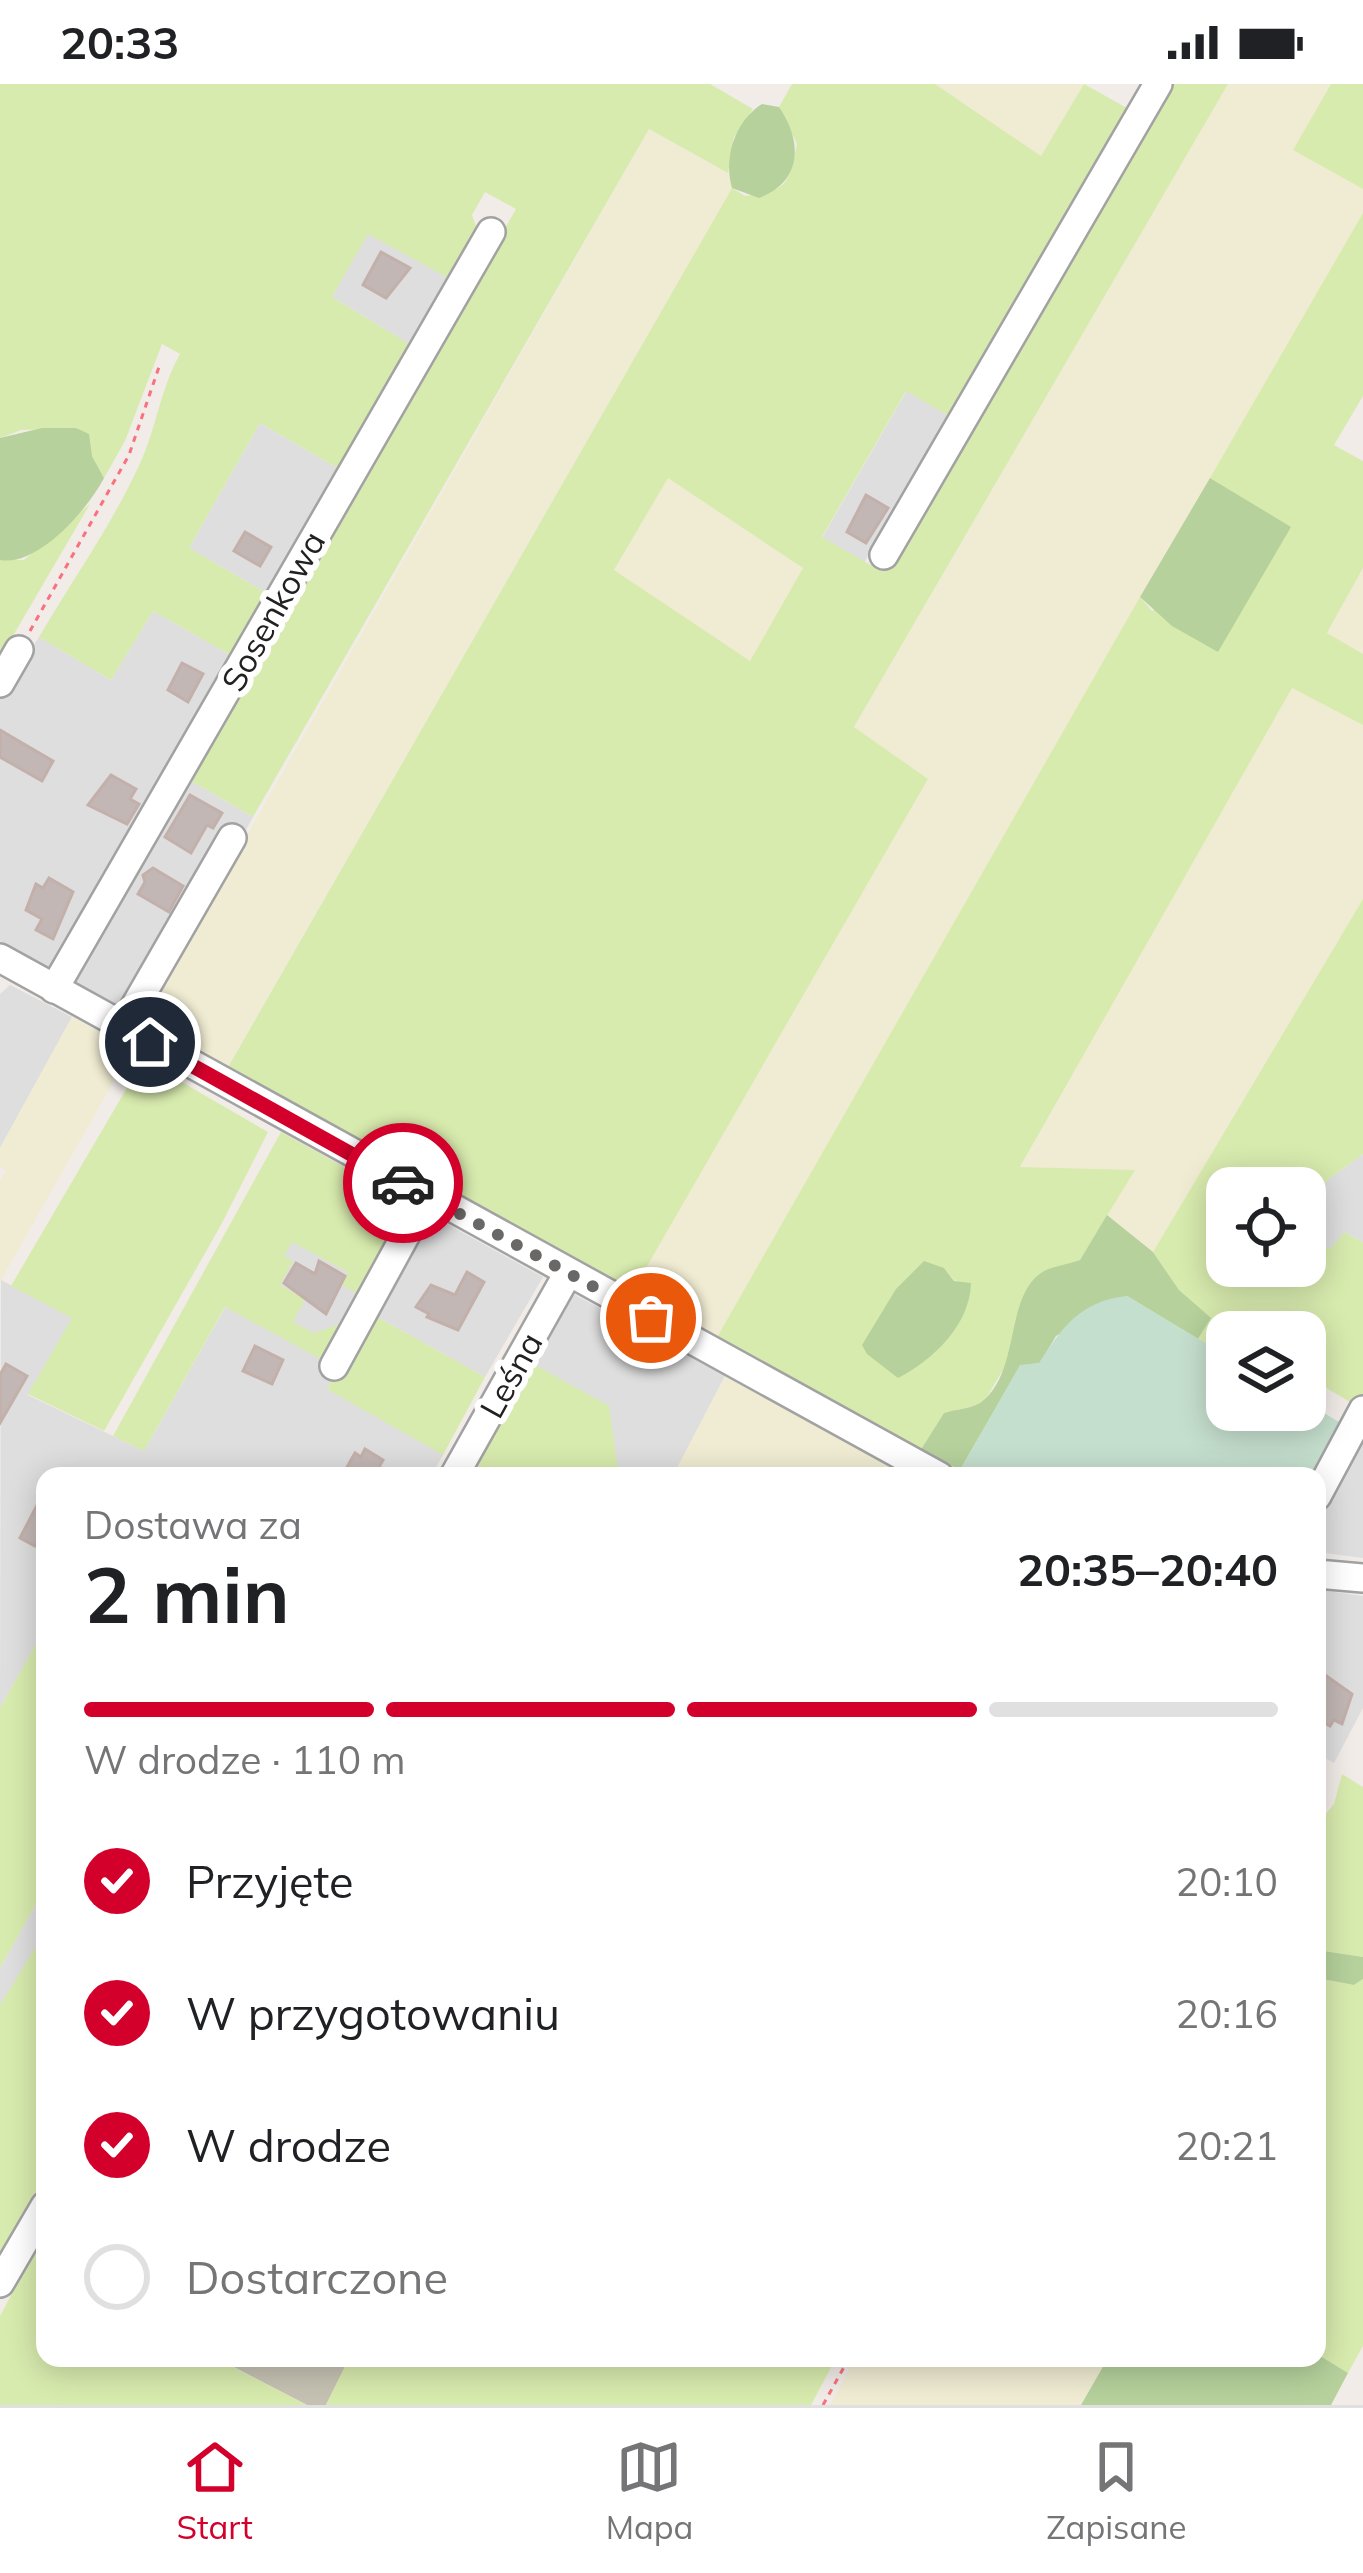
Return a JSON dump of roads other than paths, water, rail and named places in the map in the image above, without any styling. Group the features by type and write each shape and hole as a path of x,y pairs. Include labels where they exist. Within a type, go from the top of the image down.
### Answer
{"street":[{"path":"884,555 1158,84"},
{"name":"Sosenkowa","path":"54,989 491,232"},
{"path":"0,683 20,650"},
{"path":"123,1027 232,838"},
{"path":"3,968 54,989 922,1467"},
{"path":"334,1366 427,1196"},
{"name":"Leśna","path":"459,1467 568,1274"},
{"path":"1326,1479 1363,1410"},
{"path":"1326,1575 1363,1578"},
{"path":"0,2283 36,2221"}]}
